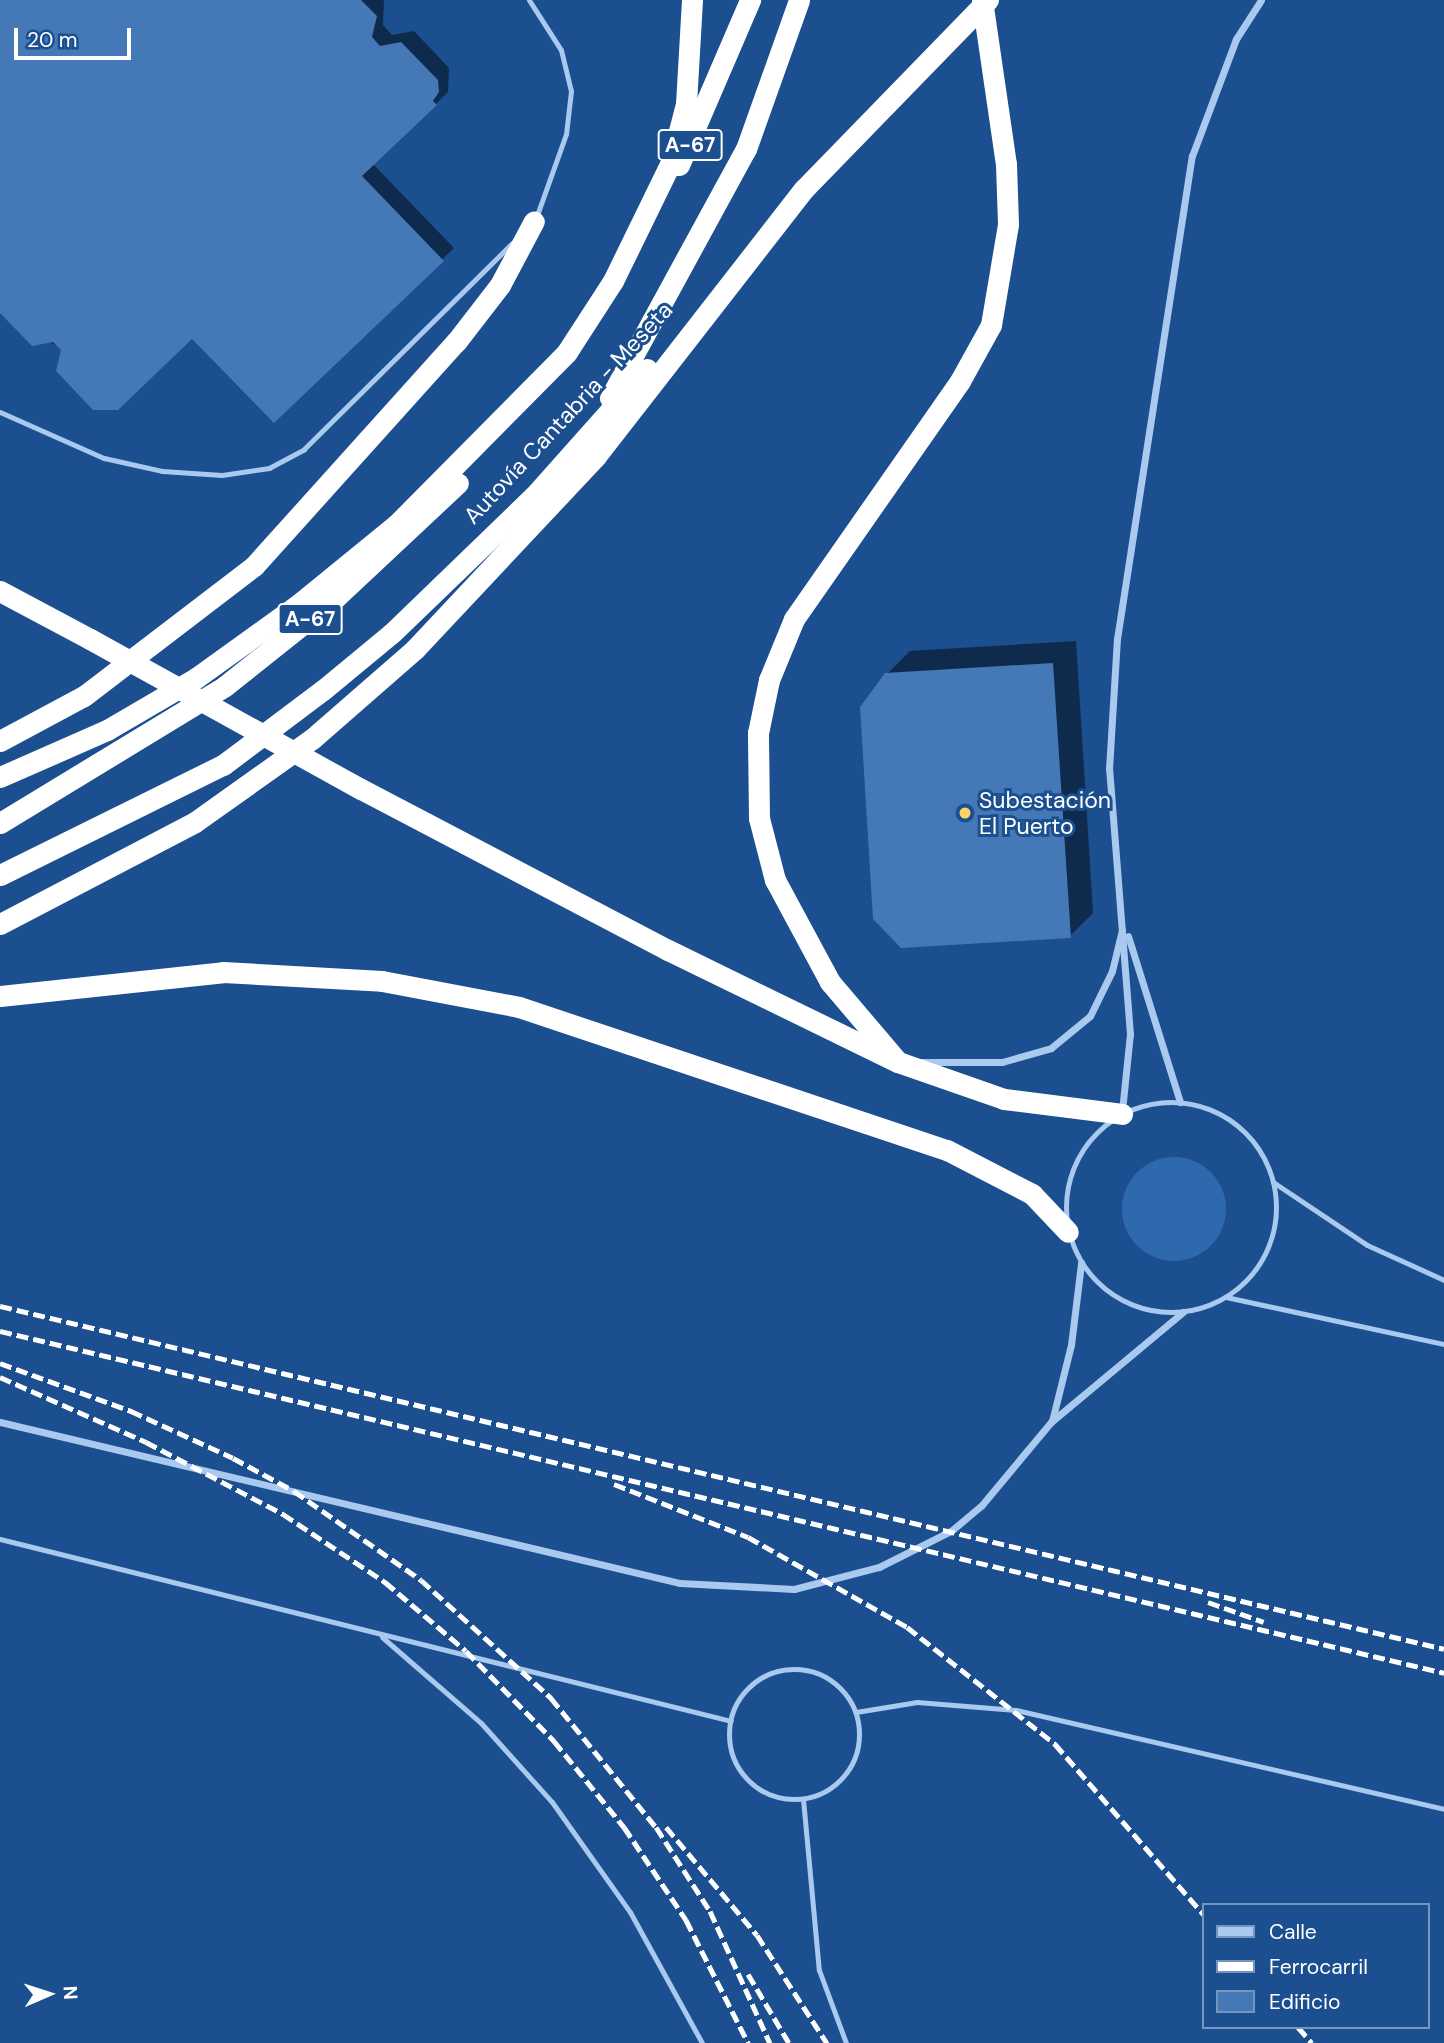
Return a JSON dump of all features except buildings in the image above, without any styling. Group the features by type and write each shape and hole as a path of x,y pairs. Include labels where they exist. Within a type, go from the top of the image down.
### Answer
{"highway":[{"path":"0,777 119,723 196,678 299,604 396,525 567,352 613,281 671,162 686,104 692,0"},
{"name":"A-67","path":"613,281 709,106 750,0"},
{"name":"A-67","path":"588,436 746,149 799,0"},
{"path":"898,1062 830,982 775,880 759,818 758,733 769,680 794,619 945,403 991,325 1008,224 1006,164 982,0"},
{"name":"A-67","path":"804,189 988,0"},
{"path":"0,925 195,822 312,739 415,649 596,456 804,189"},
{"name":"Autovía Cantabria - Meseta","path":"0,875 234,757 392,634 588,436 804,189"},
{"path":"0,741 84,696 254,566 456,342 500,285 534,221"},
{"name":"Autovía Cantabria - Meseta","path":"0,823 213,694 305,624 436,506 567,352"},
{"path":"0,591 361,789 668,950 898,1062 1004,1099 1122,1114"},
{"path":"0,996 223,972 382,981 519,1007 947,1150 1032,1194 1068,1232"}],"street":[{"path":"1122,1114 1130,1034 1124,922 1109,769 1117,639 1141,468 1192,156 1236,39 1261,0"},
{"path":"898,1062 1002,1062 1051,1048 1082,1025 1103,994 1124,922"},
{"path":"1124,922 1180,1102"},
{"path":"1051,1422 1073,1332 1081,1262"},
{"path":"0,1422 641,1574 770,1589 835,1583 951,1531 981,1506 1051,1422 1183,1312"}],"lane":[{"path":"0,412 104,458 162,471 222,475 269,468 304,450 534,221 566,134 571,91 561,50 529,0"},
{"path":"1273,1182 1276,1208 1262,1259 1226,1297 1183,1312 1136,1307 1114,1297 1081,1262 1068,1232 1068,1186 1075,1164 1095,1135 1122,1114 1180,1102 1236,1125 1273,1182 1367,1245 1444,1280"},
{"path":"1226,1297 1444,1344"},
{"path":"0,1539 730,1721"},
{"path":"380,1634 481,1723 552,1802 630,1912 702,2043"},
{"path":"790,1669 830,1679 856,1712 858,1751 850,1768 838,1783 803,1800 773,1795 747,1779 730,1742 730,1721 751,1685 790,1669"},
{"path":"856,1712 917,1702 1016,1710 1444,1809"},
{"path":"803,1800 819,1970 846,2043"}],"shaded area":[{"path":"1174,1157 1194,1161 1211,1172 1222,1189 1226,1209 1222,1229 1211,1246 1194,1257 1174,1261 1154,1257 1137,1246 1126,1229 1122,1209 1126,1189 1137,1172 1154,1161"}],"railway":[{"path":"0,1306 1444,1649"},
{"path":"0,1331 1444,1673"},
{"path":"0,1363 131,1411 233,1458 294,1491 421,1580 551,1698 656,1827 710,1911 770,2043"},
{"path":"0,1377 146,1442 283,1514 385,1582 466,1651 554,1741 624,1827 686,1920 748,2043"},
{"path":"614,1484 748,1537 907,1627 1055,1744 1202,1913"},
{"path":"1208,1602 1264,1622"},
{"path":"666,1827 757,1935 827,2043"},
{"path":"748,1974 789,2043"},
{"path":"1300,2029 1312,2043"}],"place":[{"name":"Subestación El Puerto","path":"965,813"}]}
